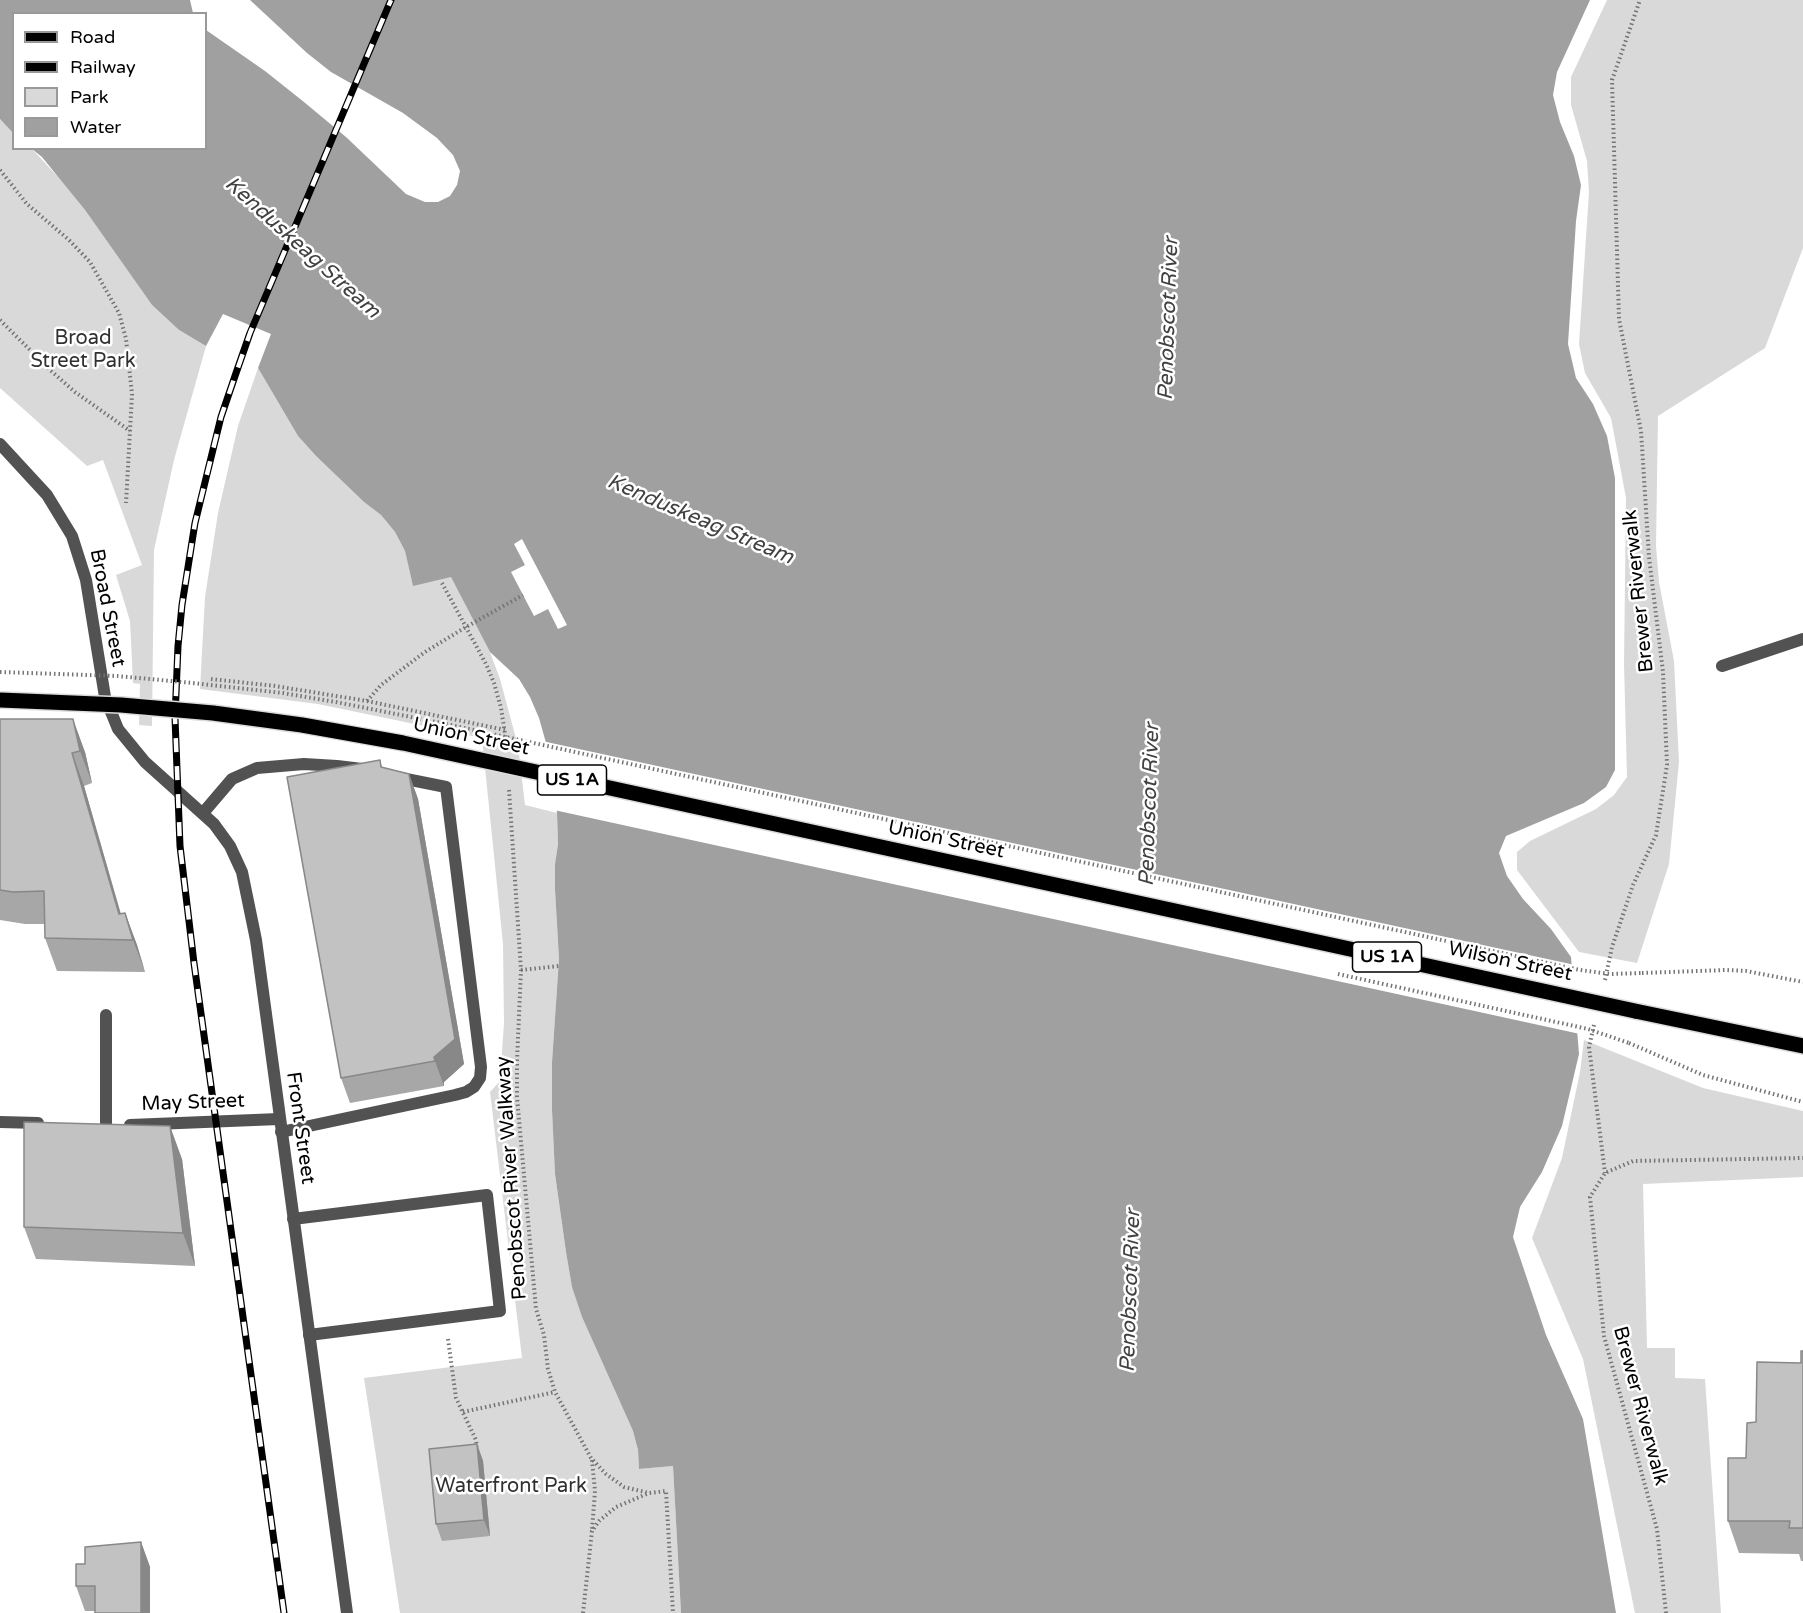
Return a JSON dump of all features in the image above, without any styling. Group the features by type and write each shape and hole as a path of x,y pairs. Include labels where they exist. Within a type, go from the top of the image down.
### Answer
{"main road":[{"name":"Union Street","path":"0,699 167,708 254,718 357,735 1138,903"},
{"name":"Wilson Street","path":"1138,903 1803,1046"}],"street":[{"name":"Broad Street","path":"0,444 47,495 72,537 86,580 105,698"},
{"path":"1722,666 1803,639"},
{"path":"0,699 105,698"},
{"name":"Front Street","path":"105,698 112,718 133,750 214,824 230,846 247,889 256,940 347,1613"},
{"path":"203,813 232,779 257,768 304,764 337,766 446,787 480,1078 474,1087 455,1095 281,1132"},
{"name":"May Street","path":"106,1015 100,1125 279,1119"},
{"path":"0,1122 47,1124"},
{"path":"293,1219 486,1195 500,1311 309,1335"}],"path":[{"name":"Brewer Riverwalk","path":"1605,981 1612,947 1633,885 1656,835 1667,765 1663,672 1649,557 1641,431 1620,319 1612,80 1640,0"},
{"path":"0,170 27,204 69,240 90,262 120,313 131,369 132,394 126,503"},
{"path":"0,320 75,392 130,431"},
{"path":"442,583 494,683 506,742"},
{"path":"367,701 381,685 425,652 523,595"},
{"path":"212,679 275,686 367,701 505,730"},
{"name":"Penobscot River Walkway","path":"509,790 522,970 516,1080 536,1310 544,1335 548,1369 555,1392 591,1458 614,1481 635,1491 649,1493 666,1491 673,1613"},
{"path":"503,792 515,795"},
{"path":"522,970 559,966"},
{"path":"1642,973 1746,971 1803,982"},
{"path":"1333,973 1588,1029 1629,1043 1703,1075 1803,1102"},
{"path":"1597,1014 1589,1047 1605,1173 1632,1161 1803,1158"},
{"name":"Brewer Riverwalk","path":"1605,1173 1590,1197 1604,1336 1657,1528 1666,1613"},
{"path":"446,1318 456,1398 476,1440 477,1456"},
{"path":"463,1412 555,1392"},
{"path":"583,1613 595,1491 591,1458"},
{"path":"592,1531 598,1521 611,1511 627,1501 649,1493"}],"green space":[{"path":"1607,0 1803,0 1803,248 1765,348 1658,416 1656,546 1659,582 1674,661 1679,762 1669,864 1637,963 1579,952 1517,870 1517,852 1530,841 1596,809 1614,795 1627,777 1624,664 1626,498 1611,418 1585,373 1579,344 1589,192 1587,161 1571,105 1571,77"},
{"name":"Broad Street Park","path":"0,119 12,132 12,150 33,150 61,180 152,305 179,330 206,346 174,460 154,550 152,726 139,725 140,684 133,683 130,621 116,575 142,565 103,460 87,466 0,388"},
{"name":"Waterfront Park","path":"258,368 298,436 364,502 381,515 395,532 405,551 413,585 451,576 490,652 500,679 518,746 525,805 557,813 558,844 555,890 559,959 552,1062 552,1110 555,1174 566,1252 572,1286 582,1317 633,1431 638,1450 639,1469 673,1466 681,1613 400,1613 364,1378 522,1358 490,1092 500,1081 504,1023 503,944 482,738 318,704 200,689 205,597 218,513 238,426"},
{"path":"1584,1040 1703,1088 1803,1111 1803,1177 1643,1184 1647,1348 1675,1348 1675,1378 1705,1379 1721,1613 1635,1613 1583,1359 1532,1238 1562,1158 1580,1072"}],"water":[{"path":"0,0 190,0 193,12 12,12 12,132 0,119"},
{"path":"250,0 1590,0 1557,72 1553,95 1560,122 1574,156 1581,185 1576,221 1568,344 1576,378 1593,404 1607,436 1615,478 1615,770 1606,787 1584,803 1506,836 1499,853 1507,876 1571,957 1579,1054 1562,1126 1542,1172 1520,1207 1513,1237 1546,1335 1583,1419 1616,1613 681,1613 673,1466 639,1469 638,1450 633,1431 582,1317 572,1287 566,1252 555,1174 552,1110 552,1062 559,959 555,890 558,844 557,813 548,750 530,697 519,679 490,652 451,577 413,586 405,551 395,532 381,515 364,502 298,436 258,368 271,334 223,314 206,346 179,330 152,305 85,210 42,157 33,150 207,150 207,31 265,71 304,102 346,137 406,194 425,202 438,202 450,196 457,185 460,171 453,155 437,138 403,113 331,72"}],"pier":[{"path":"522,539 567,625 558,629 548,609 534,616 511,572 525,565 514,544"},
{"path":"542,741 1575,965 1580,1034 554,810"}],"building":[{"path":"0,719 73,719 80,751 72,753 119,914 125,913 133,940 45,938 44,891 0,890"},
{"path":"380,760 381,767 409,774 455,1039 434,1057 435,1061 341,1078 287,777"},
{"path":"24,1122 170,1126 183,1233 24,1227"},
{"path":"1801,1351 1803,1351 1803,1528 1789,1528 1790,1521 1728,1521 1728,1458 1746,1458 1747,1423 1756,1422 1757,1362 1801,1363"},
{"path":"477,1444 484,1520 436,1524 429,1449"},
{"path":"141,1542 141,1613 95,1613 95,1586 76,1586 76,1564 85,1564 85,1547"}],"railway":[{"path":"284,1613 194,963 180,846 175,718 178,646 195,523 221,417 250,333 391,0"}],"water label":[{"name":"Kenduskeag Stream","path":"302,248"},
{"name":"Penobscot River","path":"1169,319"},
{"name":"Kenduskeag Stream","path":"700,520"},
{"name":"Penobscot River","path":"1150,805"},
{"name":"Penobscot River","path":"1131,1291"}]}
